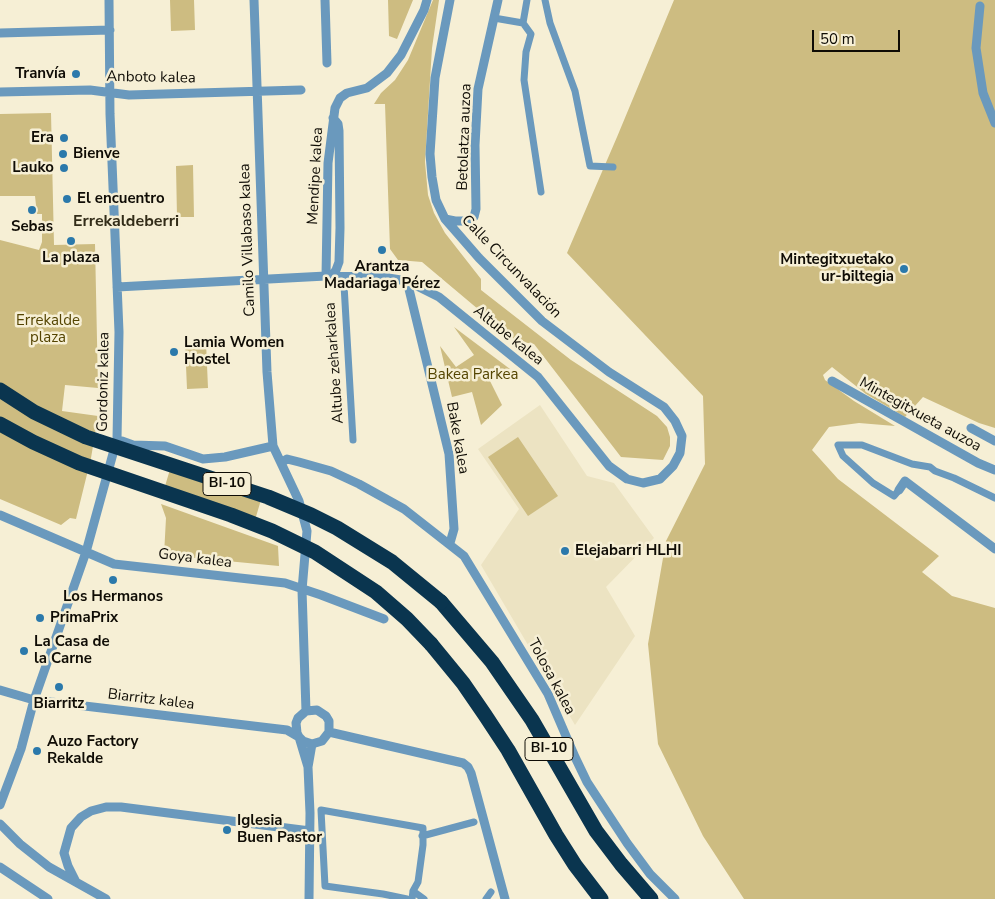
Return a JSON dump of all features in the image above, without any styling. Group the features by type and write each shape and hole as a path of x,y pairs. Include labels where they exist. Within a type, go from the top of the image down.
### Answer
{"highway":[{"name":"BI-10","path":"0,390 34,412 86,437 268,496 336,528 392,562 442,602 492,662 532,720 596,830 621,864 651,899"},
{"name":"BI-10","path":"0,424 33,442 79,463 272,531 315,552 376,592 407,619 431,644 463,683 508,750 575,865 601,899"}],"street":[{"name":"Gordoniz kalea","path":"0,806 22,749 34,700 86,552 117,439 119,341 110,93 109,0"},
{"name":"Camilo Villabaso kalea","path":"254,0 263,280 267,372 273,446 299,501 308,531 302,590 306,711"},
{"path":"325,0 327,63"},
{"name":"Mendipe kalea","path":"329,276 328,163 335,108 340,98 347,93 367,88 387,73 401,55 427,0"},
{"path":"442,38 441,21 444,0"},
{"path":"442,38 450,0"},
{"name":"Betolatza auzoa","path":"445,219 464,221 474,217 476,209 475,161 478,89 498,0"},
{"path":"523,23 527,0"},
{"path":"545,0 562,59 575,91 590,166 613,167"},
{"path":"980,6 976,48 983,93 995,123"},
{"path":"494,18 523,23 531,34 526,52 524,80 541,192"},
{"path":"0,33 110,30"},
{"name":"Calle Circunvalación","path":"442,38 435,78 430,154 436,200 445,219 479,258 542,321 608,372 664,407 675,421 682,436 680,454 673,466 660,479 643,483 626,479 609,466"},
{"name":"Anboto kalea","path":"0,92 90,90 129,95 301,90"},
{"path":"117,286 329,276"},
{"name":"Altube kalea","path":"329,276 358,276 407,281 439,298 538,377 609,466"},
{"name":"Bake kalea","path":"407,281 449,454 454,529 450,543"},
{"name":"Altube zeharkalea","path":"344,285 354,440"},
{"name":"Mintegitxueta auzoa","path":"832,381 978,463 995,470"},
{"name":"Mintegitxueta auzoa","path":"971,428 995,441"},
{"path":"117,439 133,444 165,446 203,459 226,457 273,446"},
{"path":"994,544 905,481 894,496 873,483 843,456 838,445 862,445 912,464 930,467 954,478 995,502"},
{"name":"Tolosa kalea","path":"280,462 287,459 307,464 331,471 358,484 404,509 450,543 464,556 548,694 574,758 587,782 650,874 674,899"},
{"path":"938,472 953,473"},
{"name":"Goya kalea","path":"0,514 114,564 285,583 384,619"},
{"name":"Biarritz kalea","path":"0,690 34,700 279,728 299,737"},
{"path":"299,737 303,741 312,744 322,741 329,732 329,721 326,716 317,710 306,711 296,722 297,733 308,766"},
{"path":"329,732 463,763 471,773 505,899"},
{"path":"309,899 310,831 308,766 312,744"},
{"path":"76,882 64,853 70,828 81,816 106,807 121,807 310,831"},
{"path":"407,899 325,886 321,810 424,828 418,882 413,891 412,899"},
{"path":"422,836 474,822"},
{"path":"0,824 20,844 49,868 106,899"},
{"path":"0,867 48,899"},
{"path":"413,891 424,899"},
{"path":"486,899 491,892"}],"shaded area":[{"name":"Elejabarri HLHI","path":"540,405 587,476 614,483 654,538 606,587 635,636 575,725 481,565 519,509 478,449"}],"green space":[{"path":"170,0 194,0 195,30 171,31"},
{"path":"388,0 413,0 397,39 389,36"},
{"path":"433,0 439,0 432,48 425,162 428,195 434,213 445,233 481,279 481,290 571,360 657,416 667,427 670,437 670,446 663,460 621,457 534,344 516,341 422,262 398,260 390,249 385,104 374,104 381,93 395,80 408,60"},
{"path":"674,0 995,0 995,428 979,423 923,397 905,417 866,394 832,367 823,375 825,380 854,401 895,426 859,423 829,427 812,450 838,479 939,556 922,572 952,596 995,608 995,899 744,899 703,836 658,744 648,644 666,541 705,464 703,396 567,253"},
{"name":"Errekalde plaza","path":"51,113 54,245 95,244 98,388 65,385 62,411 98,416 91,458 76,519 70,518 61,525 0,499 0,240 39,250 42,242 42,214 37,214 35,196 0,196 0,114"},
{"path":"193,165 194,217 177,217 176,166"},
{"name":"Bakea Parkea","path":"454,327 510,369 489,379 502,405 481,425 472,392 452,397 440,346 456,367 474,355"},
{"path":"206,342 208,388 187,389 185,343"},
{"path":"518,437 558,496 528,516 488,457"},
{"path":"171,466 263,493 255,520 163,493"},
{"path":"161,504 278,546 279,566 164,555 166,518"}],"place":[{"name":"Tranvía","path":"76,74"},
{"name":"Era","path":"64,138"},
{"name":"Bienve","path":"63,154"},
{"name":"Lauko","path":"64,168"},
{"name":"El encuentro","path":"67,199"},
{"name":"Sebas","path":"32,210"},
{"name":"La plaza","path":"71,241"},
{"name":"Arantza Madariaga Pérez","path":"382,250"},
{"name":"Mintegitxuetako ur-biltegia","path":"904,269"},
{"name":"Lamia Women Hostel","path":"174,352"},
{"name":"Elejabarri HLHI","path":"565,551"},
{"name":"Los Hermanos","path":"113,580"},
{"name":"PrimaPrix","path":"40,618"},
{"name":"La Casa de la Carne","path":"24,651"},
{"name":"Biarritz","path":"59,687"},
{"name":"Auzo Factory Rekalde","path":"37,751"},
{"name":"Iglesia Buen Pastor","path":"227,830"}],"district":[{"name":"Errekaldeberri","path":"126,222"}]}
